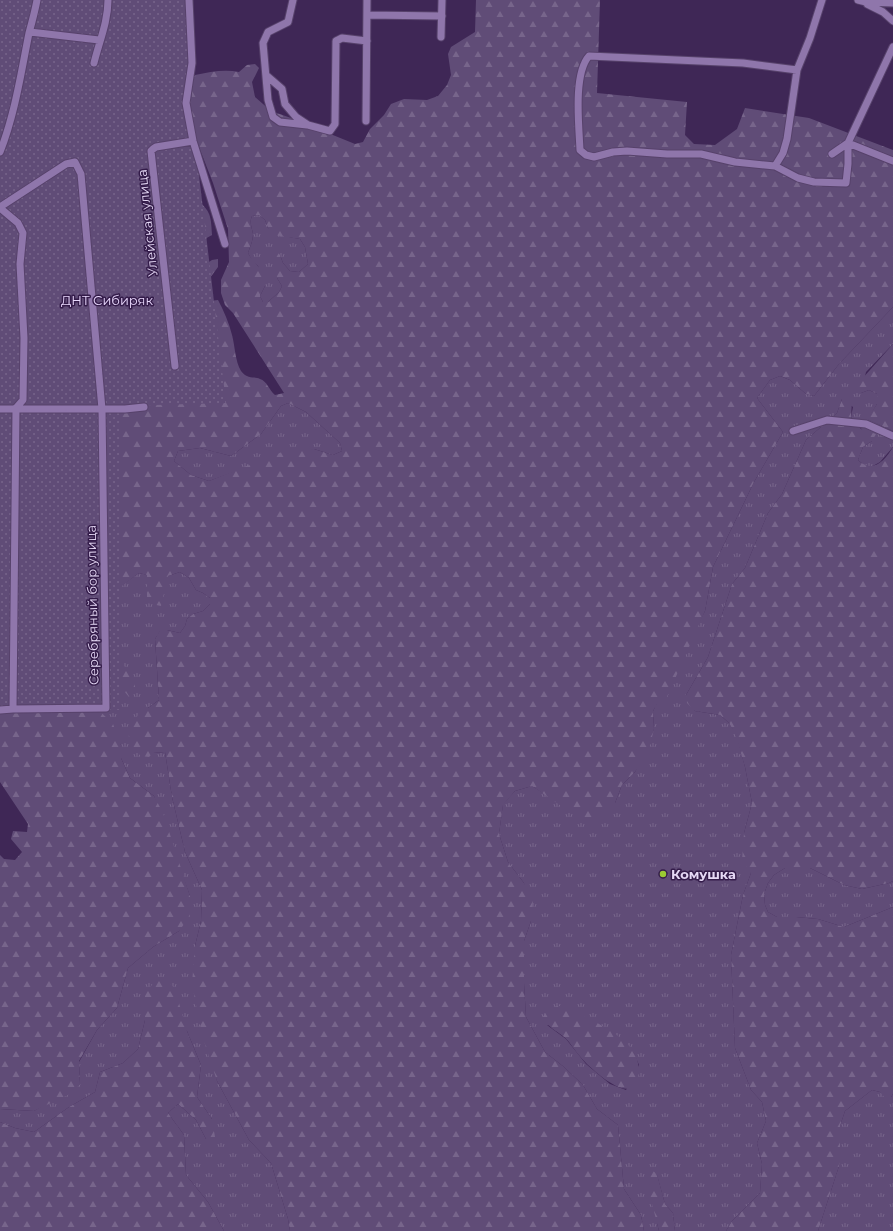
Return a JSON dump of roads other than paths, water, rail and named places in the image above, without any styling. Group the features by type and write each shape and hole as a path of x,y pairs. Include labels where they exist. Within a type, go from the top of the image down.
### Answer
{"street":[{"path":"0,152 10,123 21,79 37,0"},
{"path":"94,63 99,40 108,14 108,0"},
{"path":"190,0 192,63 186,103 193,141 225,244"},
{"path":"293,0 288,22 268,32 263,43 268,100 273,117 280,122 308,125 330,131 336,124 336,41 342,38 367,41"},
{"path":"366,120 367,0"},
{"path":"441,38 442,0"},
{"path":"775,166 783,153 787,140 797,70 810,38 822,0"},
{"path":"858,0 866,2 890,2"},
{"path":"866,2 883,12 893,21"},
{"path":"367,15 442,16"},
{"path":"30,32 99,40"},
{"path":"797,70 742,63 589,56 586,60 579,83 578,111 580,150 586,155 594,157 627,151 667,154 701,154 735,162 775,166 798,178 814,182 846,183 848,143 893,47"},
{"path":"267,76 282,89 285,104 296,117 308,125"},
{"name":"Улейская улица","path":"175,366 151,151 153,149 193,141"},
{"path":"832,154 848,143"},
{"path":"848,143 893,161"},
{"path":"13,709 16,408 23,400 24,338 20,264 24,233 18,223 0,208 66,164 75,162 81,174 102,409"},
{"path":"0,409 125,409 144,407"},
{"name":"Серебряный бор улица","path":"0,710 106,708 102,409"},
{"path":"793,431 827,420 866,424 893,436"}],"place":[{"name":"Комушка","path":"663,874"}],"park label":[{"name":"ДНТ Сибиряк","path":"107,300"}]}
